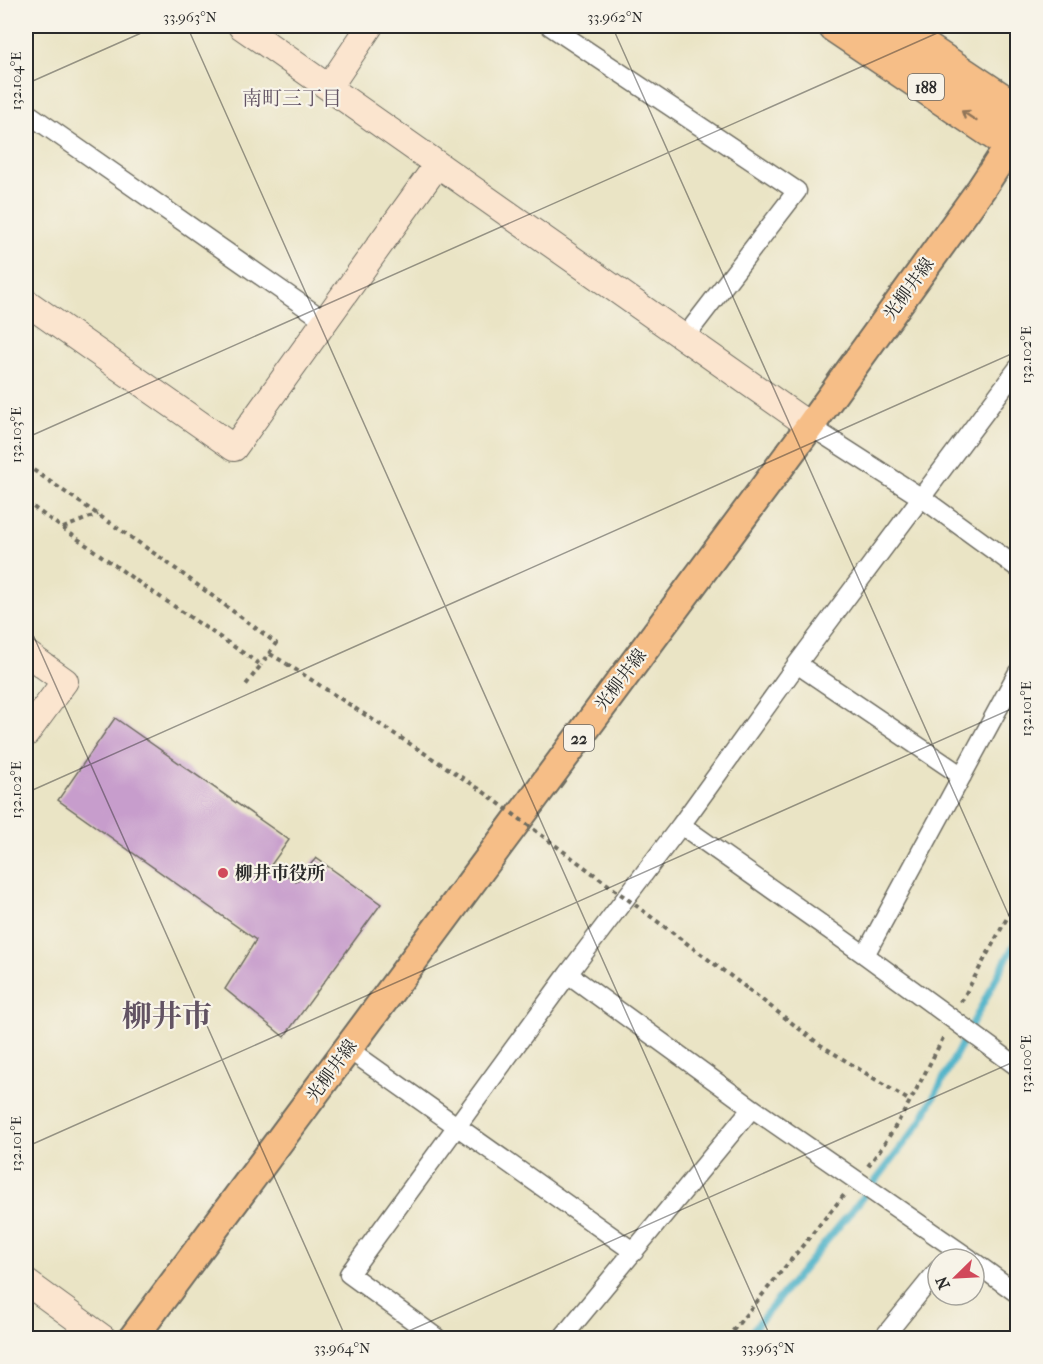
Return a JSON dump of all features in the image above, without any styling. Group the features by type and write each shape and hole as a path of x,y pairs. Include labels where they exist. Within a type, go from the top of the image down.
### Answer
{"highway":[{"name":"188","path":"835,26 1015,142"},
{"name":"188","path":"891,26 1017,111"}],"main road":[{"name":"光柳井線","path":"133,1338 810,426 1015,142"}],"street":[{"path":"241,26 810,426 922,498 1017,568"},
{"path":"329,87 370,26"},
{"path":"550,26 797,191 684,338"},
{"path":"26,111 324,320"},
{"path":"26,302 234,448 437,165"},
{"path":"437,1338 349,1274 1017,368"},
{"path":"26,653 65,681 26,734"},
{"path":"797,664 962,776"},
{"path":"865,956 1017,672"},
{"path":"681,825 1017,1067"},
{"path":"568,974 752,1108 857,1180 943,1247"},
{"path":"348,1049 634,1252"},
{"path":"562,1338 752,1108"},
{"path":"986,1271 1017,1294"},
{"path":"26,1282 103,1338"},
{"path":"883,1338 926,1285"}],"path":[{"path":"26,465 98,514 276,643 245,686"},
{"path":"26,502 261,664"},
{"path":"63,528 98,514"},
{"path":"270,654 481,790 819,1044 910,1101"},
{"path":"727,1338 885,1145 1017,898"}],"building":[{"name":"柳井市役所","path":"115,718 289,840 271,865 296,882 316,858 381,904 284,1037 225,989 256,940 58,800"}],"waterway":[{"path":"746,1338 864,1196 920,1123 1018,937"}],"place":[{"name":"柳井市役所","path":"223,873"}],"district":[{"name":"南町三丁目","path":"292,98"},
{"name":"柳井市","path":"167,1016"}]}
